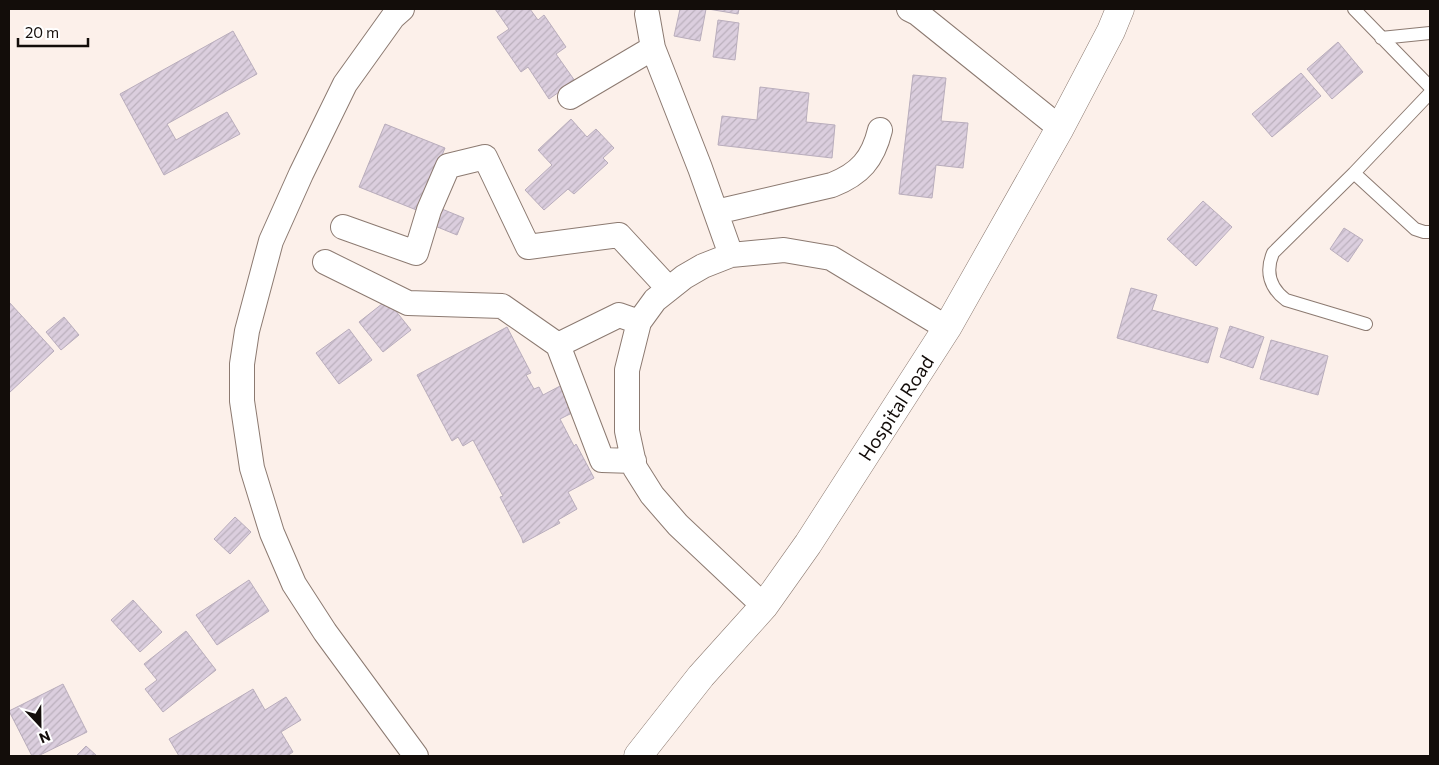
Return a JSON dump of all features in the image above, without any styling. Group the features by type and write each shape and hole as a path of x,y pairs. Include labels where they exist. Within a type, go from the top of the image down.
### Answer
{"street":[{"path":"402,9 393,17 345,84 271,241 247,331 242,364 242,401 252,468 272,534 294,584 331,640 416,756"},
{"name":"Hospital Road","path":"638,756 700,676 764,606 808,544 947,328 1060,128 1116,20 1133,9"},
{"path":"914,10 1060,128"},
{"path":"647,14 653,48 731,255"},
{"path":"570,97 653,48"},
{"path":"716,212 832,185 845,180 865,164 875,148 880,130"},
{"path":"343,227 416,252 429,210 448,166 485,157 528,248 619,235 669,289"},
{"path":"764,606 678,525 652,495 636,468 627,431 627,370 639,322 655,300 684,276 703,266 731,255 784,250 831,258 947,328"},
{"path":"325,262 408,303 502,306 558,345 602,460 634,462"},
{"path":"558,345 619,315 639,322"}],"lane":[{"path":"1354,9 1430,87"},
{"path":"1381,38 1430,33"},
{"path":"1366,324 1286,300 1278,294 1269,278 1270,261 1273,253 1354,173 1430,93"},
{"path":"1354,173 1415,229 1430,232"}],"building":[{"path":"495,9 530,9 538,20 544,15 566,47 556,54 575,81 549,99 528,67 521,72 497,37 509,29"},
{"path":"680,9 706,9 700,41 674,36"},
{"path":"708,9 739,9 738,14"},
{"path":"718,20 739,23 735,60 713,57"},
{"path":"233,31 257,74 167,124 176,140 227,112 240,134 164,175 120,94"},
{"path":"1338,42 1363,72 1332,99 1307,69"},
{"path":"1301,73 1321,96 1272,137 1252,114"},
{"path":"913,75 946,78 941,121 968,123 963,168 936,165 932,198 899,194"},
{"path":"760,87 809,93 806,122 835,125 832,158 718,145 722,116 757,120"},
{"path":"571,119 587,137 596,129 614,148 603,158 608,163 574,194 568,189 544,210 525,190 552,165 538,150"},
{"path":"385,124 445,148 419,211 359,187"},
{"path":"1203,201 1232,227 1196,266 1167,239"},
{"path":"437,207 464,218 457,235 430,224"},
{"path":"1344,228 1363,240 1348,262 1330,249"},
{"path":"1131,288 1157,295 1152,310 1218,328 1208,363 1117,338"},
{"path":"387,300 411,330 383,352 359,322"},
{"path":"9,302 54,351 9,393"},
{"path":"64,317 79,335 61,350 46,332"},
{"path":"1230,326 1264,337 1253,368 1220,357"},
{"path":"507,327 531,373 526,375 534,389 539,387 543,395 562,385 576,411 560,419 594,478 568,492 577,509 558,520 560,523 523,543 500,497 503,496 473,440 463,446 458,437 452,441 417,375"},
{"path":"349,329 372,360 339,384 316,353"},
{"path":"1271,340 1328,356 1318,395 1260,379"},
{"path":"235,517 251,532 230,554 214,539"},
{"path":"249,580 269,611 217,645 196,615"},
{"path":"133,600 162,632 140,652 111,620"},
{"path":"186,631 216,670 163,712 145,689 157,680 144,664"},
{"path":"63,684 87,732 38,756 32,756 9,711"},
{"path":"253,689 265,710 286,697 301,720 281,732 293,752 287,756 179,756 169,739"},
{"path":"86,746 97,756 76,756"}]}
